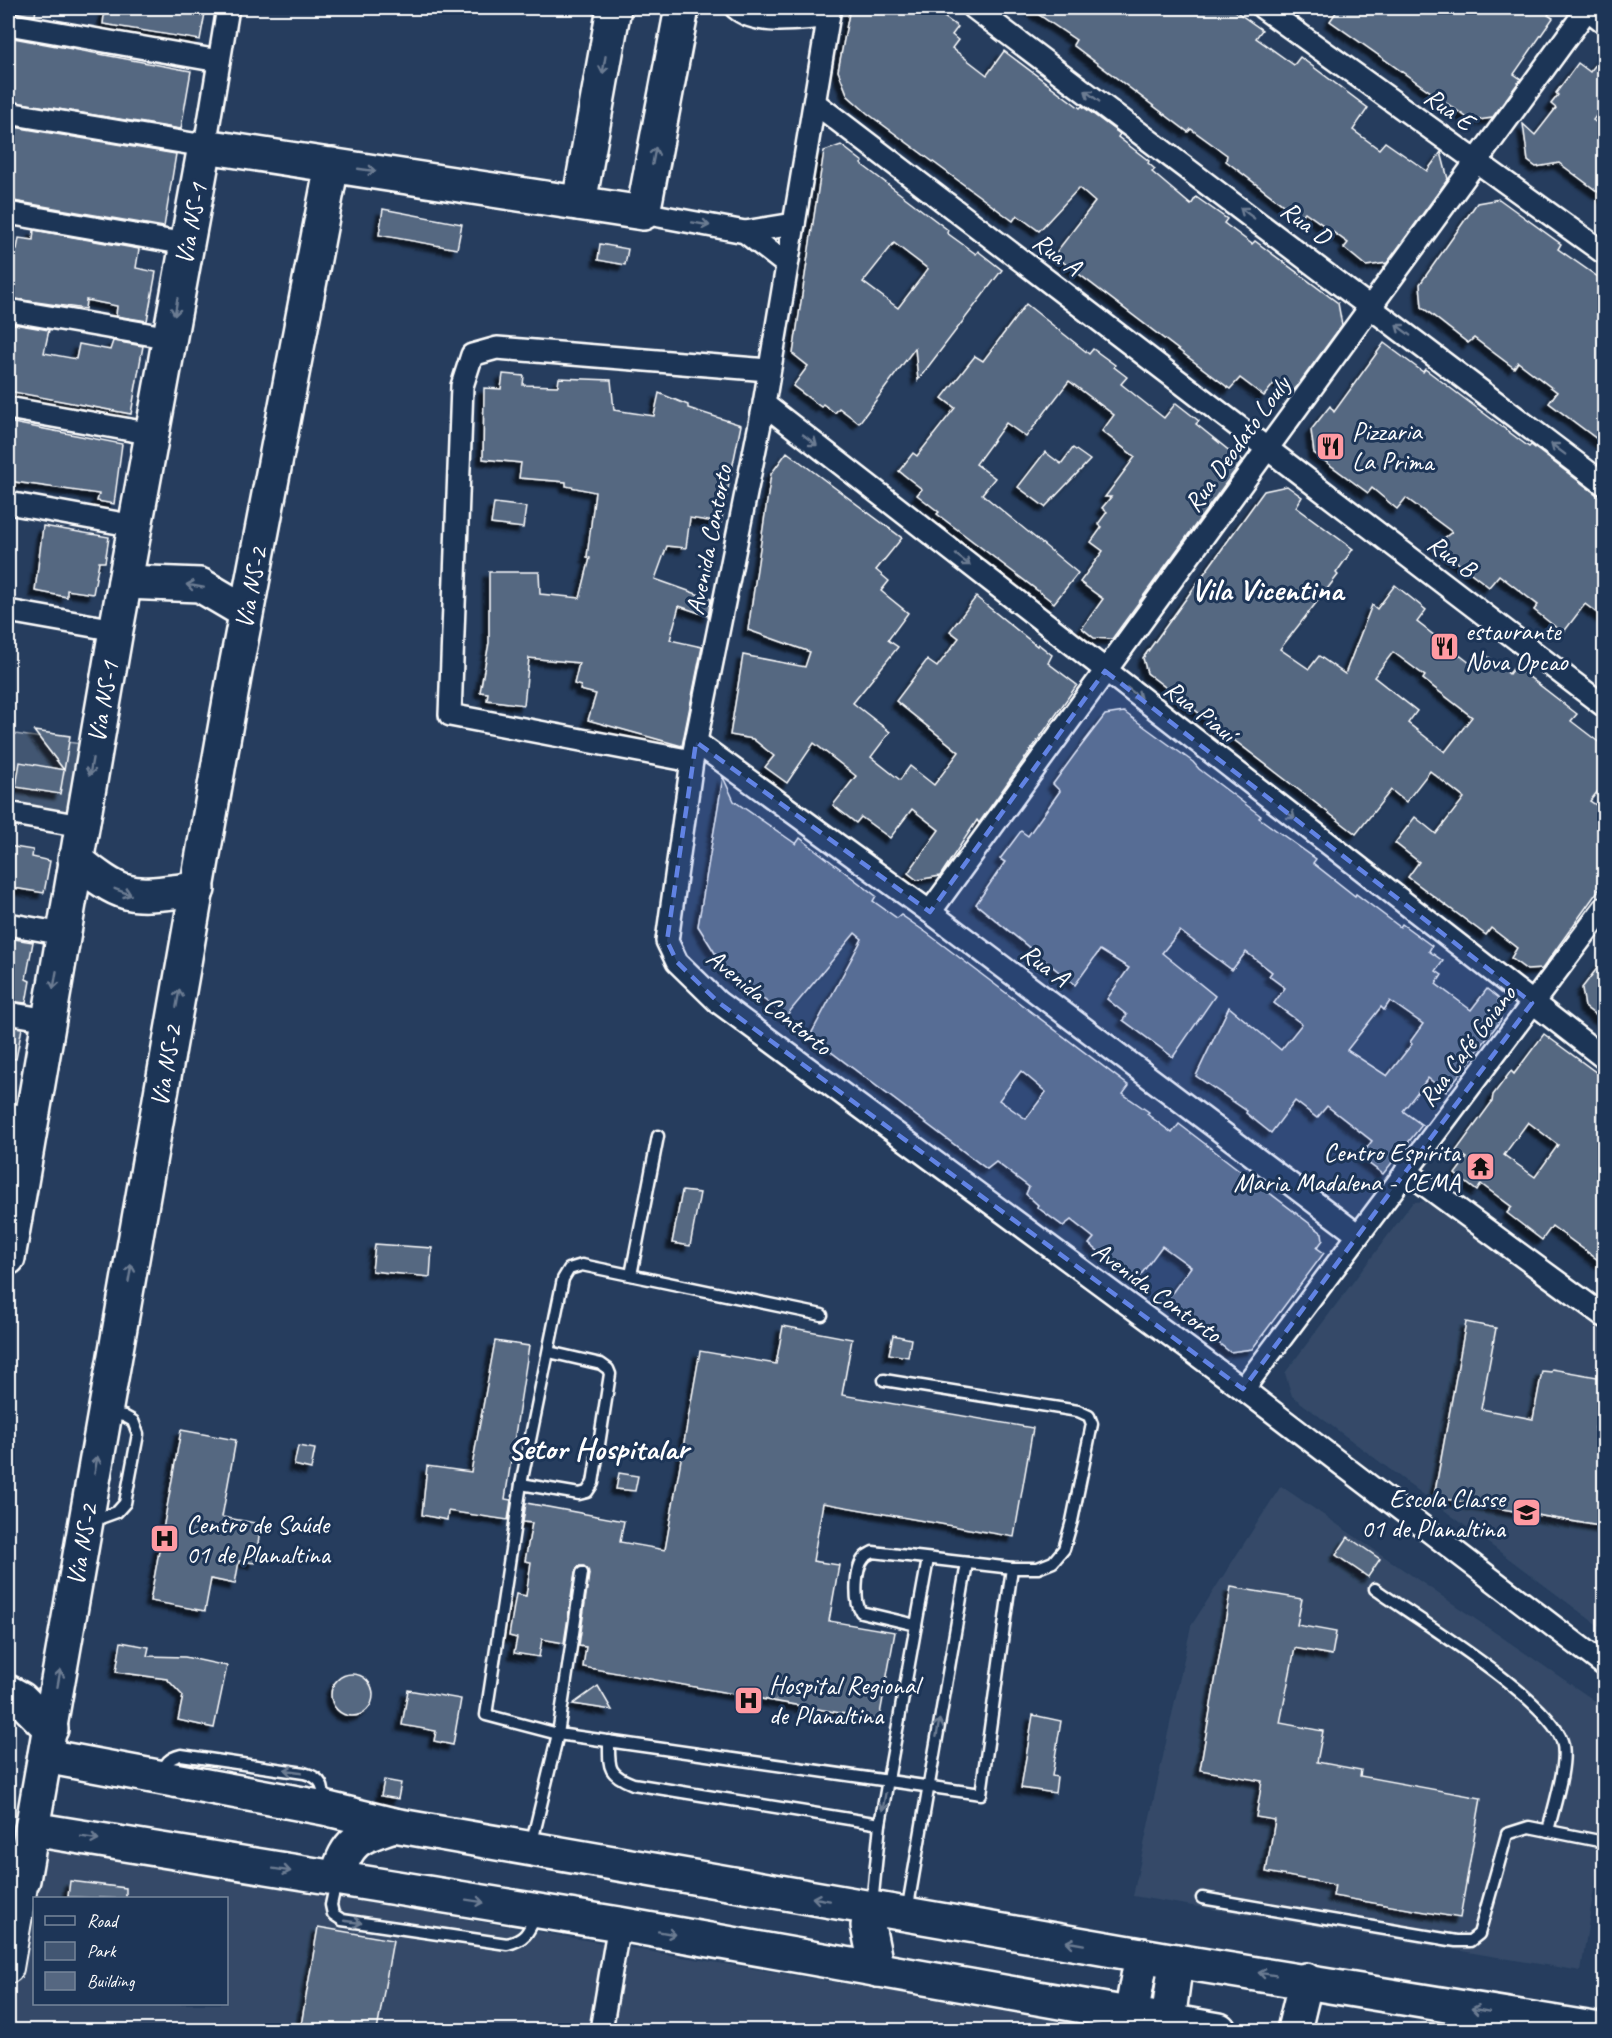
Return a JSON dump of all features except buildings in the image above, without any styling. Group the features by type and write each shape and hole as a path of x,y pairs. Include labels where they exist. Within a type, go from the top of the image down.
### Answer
{"main road":[{"path":"579,203 614,8"},
{"path":"205,146 643,213 682,8"},
{"name":"Via NS-1","path":"8,1258 20,1116 48,1020 116,630 205,146"},
{"name":"Via NS-2","path":"16,1883 32,1829 246,612 332,165"},
{"path":"125,582 200,585 246,612"},
{"path":"75,860 107,886 134,896 198,889"},
{"path":"8,1692 21,1699 48,1742 162,1778 324,1808 394,1825 531,1846 1176,1961 1306,1980 1512,2023 1603,2029"},
{"path":"337,1878 349,1846 363,1835 394,1825"},
{"path":"32,1829 619,1924 1219,2031"},
{"path":"871,1908 868,1926 877,1970"},
{"path":"1131,2015 1142,1955"},
{"path":"1168,2021 1176,1961"},
{"path":"1294,2031 1306,1980"}],"street":[{"path":"8,113 205,146 228,8"},
{"path":"736,8 743,14 772,19 829,12"},
{"name":"Rua D","path":"974,8 1605,484"},
{"name":"Rua E","path":"1263,8 1605,253"},
{"path":"1587,8 1605,22"},
{"name":"Rua Deodato Louly","path":"930,912 1587,8"},
{"name":"Avenida Contorto","path":"829,12 764,404 694,752 667,940 677,962 718,1002 1243,1389 1605,1665"},
{"path":"8,24 219,61"},
{"name":"Rua A","path":"815,103 1267,449"},
{"path":"8,213 186,244"},
{"path":"643,213 745,232 794,224"},
{"path":"745,232 786,264"},
{"path":"8,309 171,338"},
{"path":"694,752 450,715 462,386 472,355 497,348 768,370"},
{"name":"Rua Piauí","path":"764,404 1605,1058"},
{"path":"8,408 153,434"},
{"name":"Rua B","path":"1267,449 1605,706"},
{"path":"8,503 135,526"},
{"path":"8,611 116,630"},
{"name":"Rua A","path":"694,752 930,912 1358,1235"},
{"path":"8,813 81,826"},
{"name":"Rua Café Goiano","path":"1243,1389 1605,908"},
{"path":"8,924 63,934"},
{"path":"8,1013 48,1020"},
{"path":"1406,1171 1605,1316"},
{"name":"Via NS-2","path":"8,1968 16,1883"},
{"path":"601,2031 619,1924"}],"lane":[{"path":"631,1275 658,1136"},
{"path":"822,1315 582,1265 569,1269 562,1279 549,1352 520,1484 486,1715 558,1734 981,1794 1012,1568"},
{"path":"520,1484 579,1494 587,1492 593,1483 610,1374 608,1369 601,1364 549,1352"},
{"path":"884,1380 1078,1411 1089,1416 1092,1424 1072,1521 1064,1549 1053,1562 1038,1568 1012,1568 873,1552 863,1558 859,1570 857,1606 861,1612 916,1625"},
{"path":"871,1908 880,1824 928,1559"},
{"path":"907,1912 967,1563"},
{"path":"531,1846 558,1734 582,1573"},
{"path":"1375,1589 1524,1693 1552,1721 1563,1742 1548,1831"},
{"path":"609,1741 609,1767 617,1778 633,1784 880,1824"},
{"path":"1202,1898 1456,1941 1470,1941 1479,1934 1507,1834 1529,1827 1605,1842"}],"highlighted area":[{"path":"1105,671 1532,1003 1243,1389 718,1002 677,962 667,941 696,742 930,912"}],"shaded area":[{"name":"Escola Classe 01 de Planaltina","path":"1432,1201 1604,1330 1604,1630 1292,1396 1285,1373 1413,1202"},
{"path":"1281,1486 1604,1707 1604,1825 1581,1971 1133,1896 1191,1626"},
{"path":"54,1847 676,1956 1127,2030 8,2030 38,1861"}],"green space":[{"path":"8,733 87,745 75,815 8,806"}],"place":[{"name":"Pizzaria La Prima","path":"1331,446"},
{"name":"estaurante Nova Opcao","path":"1444,646"},
{"name":"Centro Espírita Maria Madalena - CEMA","path":"1481,1167"},
{"name":"Escola Classe 01 de Planaltina","path":"1526,1513"},
{"name":"Centro de Saúde 01 de Planaltina","path":"165,1539"},
{"name":"Hospital Regional de Planaltina","path":"748,1700"}],"district":[{"name":"Vila Vicentina","path":"1267,589"},
{"name":"Setor Hospitalar","path":"598,1448"}]}
